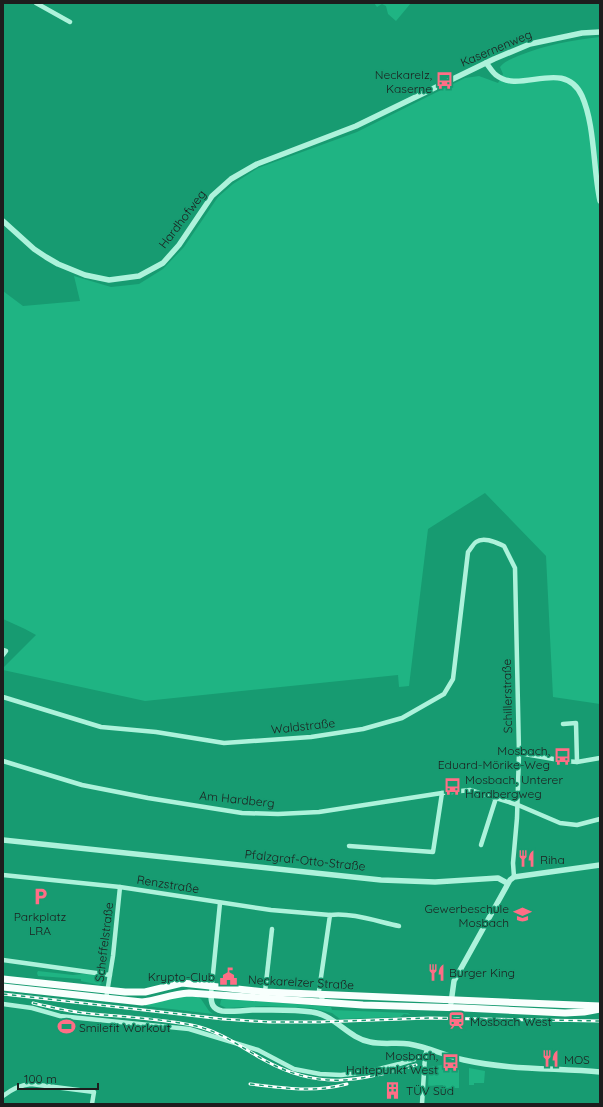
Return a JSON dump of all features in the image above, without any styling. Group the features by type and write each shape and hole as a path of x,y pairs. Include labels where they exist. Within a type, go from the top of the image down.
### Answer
{"main road":[{"name":"Neckarelzer Straße","path":"3,979 138,992 182,983 212,982 265,992 600,1006"},
{"path":"3,987 142,1002 175,994 211,994 326,1003 451,1007 565,1013 600,1009"}],"street":[{"path":"36,3 70,22"},
{"name":"Kasernenweg","path":"448,81 530,44 582,33 600,32"},
{"path":"486,63 495,75 508,81 517,82 544,77 559,78 565,80 577,89 581,95 588,115 600,201"},
{"name":"Hardhofweg","path":"3,221 34,249 46,257 58,264 85,275 109,280 139,276 163,262 179,245 212,196 231,179 257,164 356,126 448,81"},
{"name":"Schillerstraße","path":"477,542 481,540 490,541 504,546 515,568 519,753 518,805 513,863 514,877"},
{"name":"Waldstraße","path":"3,697 101,727 156,732 224,743 311,737 363,729 402,718 444,694 452,679 466,562 468,552 477,542"},
{"path":"3,650 6,651 3,655"},
{"path":"564,724 576,723 577,762"},
{"path":"519,753 577,762 600,758"},
{"name":"Am Hardberg","path":"3,761 82,785 156,799 242,812 278,814 319,812 442,792 470,790 518,805 560,823 577,825 600,820"},
{"path":"349,846 433,852 442,792"},
{"path":"481,845 496,798"},
{"name":"Pfalzgraf-Otto-Straße","path":"3,840 381,880 434,882 498,878 507,884"},
{"path":"451,1007 454,981 507,884 514,877 600,865"},
{"name":"Renzstraße","path":"3,875 120,887 270,910 330,915 336,914 399,926"},
{"name":"Scheffelstraße","path":"106,999 120,887"},
{"path":"220,903 211,994 212,1004 218,1010 227,1012 268,1010 312,1011 326,1015 354,1036 376,1044 398,1043 427,1049 464,1060 509,1067 600,1072"},
{"path":"326,1003 319,992 330,915"},
{"path":"265,992 272,929"},
{"path":"3,960 110,975"},
{"path":"3,1004 32,1008 60,1016 189,1029 258,1050 294,1068 320,1074 341,1075 367,1072 425,1056"},
{"path":"422,1104 425,1056 427,1049"},
{"path":"3,1096 14,1088 31,1084 94,1092 92,1104"}],"green space":[{"path":"374,3 411,3 396,21 388,14 386,6 382,4 377,7"},
{"path":"600,37 600,704 553,697 546,556 485,493 428,529 409,686 399,687 398,675 145,701 3,670 3,668 36,635 3,619 3,291 23,306 80,301 74,276 111,287 139,284 163,269 184,247 218,197 233,184 258,168 357,132 465,78 479,76 498,83 503,74 500,67 518,56 559,44"},
{"path":"38,971 73,975 100,975 103,979 102,983 99,985 81,981 81,979 38,976"},
{"path":"185,996 198,997 213,1014 145,1006 145,1004"},
{"path":"225,998 331,1007 332,1010 408,1013 411,1015 404,1014 400,1017 340,1019 332,1013 312,1008 266,1006 226,1008 220,1005 221,1000"},
{"path":"448,1064 452,1065 452,1068 459,1068 459,1088 443,1088 443,1085 428,1086 429,1067"},
{"path":"469,1068 485,1071 484,1083 474,1083 474,1085 469,1085"}],"railway":[{"path":"3,994 223,1019 269,1022 319,1022 429,1018 600,1021"},
{"path":"33,1003 78,1012 154,1019 196,1026 214,1032 284,1070 303,1076 321,1079 357,1079 416,1065"},
{"path":"250,1084 298,1089 334,1087 347,1084"}],"place":[{"name":"Neckarelz, Kaserne","path":"445,81"},
{"name":"Mosbach, Eduard-Mörike-Weg","path":"563,757"},
{"name":"Mosbach, Unterer Hardbergweg","path":"452,786"},
{"name":"Riha","path":"527,859"},
{"name":"Parkplatz LRA","path":"40,897"},
{"name":"Gewerbeschule Mosbach","path":"522,915"},
{"name":"Burger King","path":"436,972"},
{"name":"Krypto-Club","path":"228,976"},
{"name":"Mosbach West","path":"457,1021"},
{"name":"Smilefit Workout","path":"66,1027"},
{"name":"MOS","path":"551,1059"},
{"name":"Mosbach, Haltepunkt West","path":"451,1062"},
{"name":"TÜV Süd","path":"393,1090"}]}
